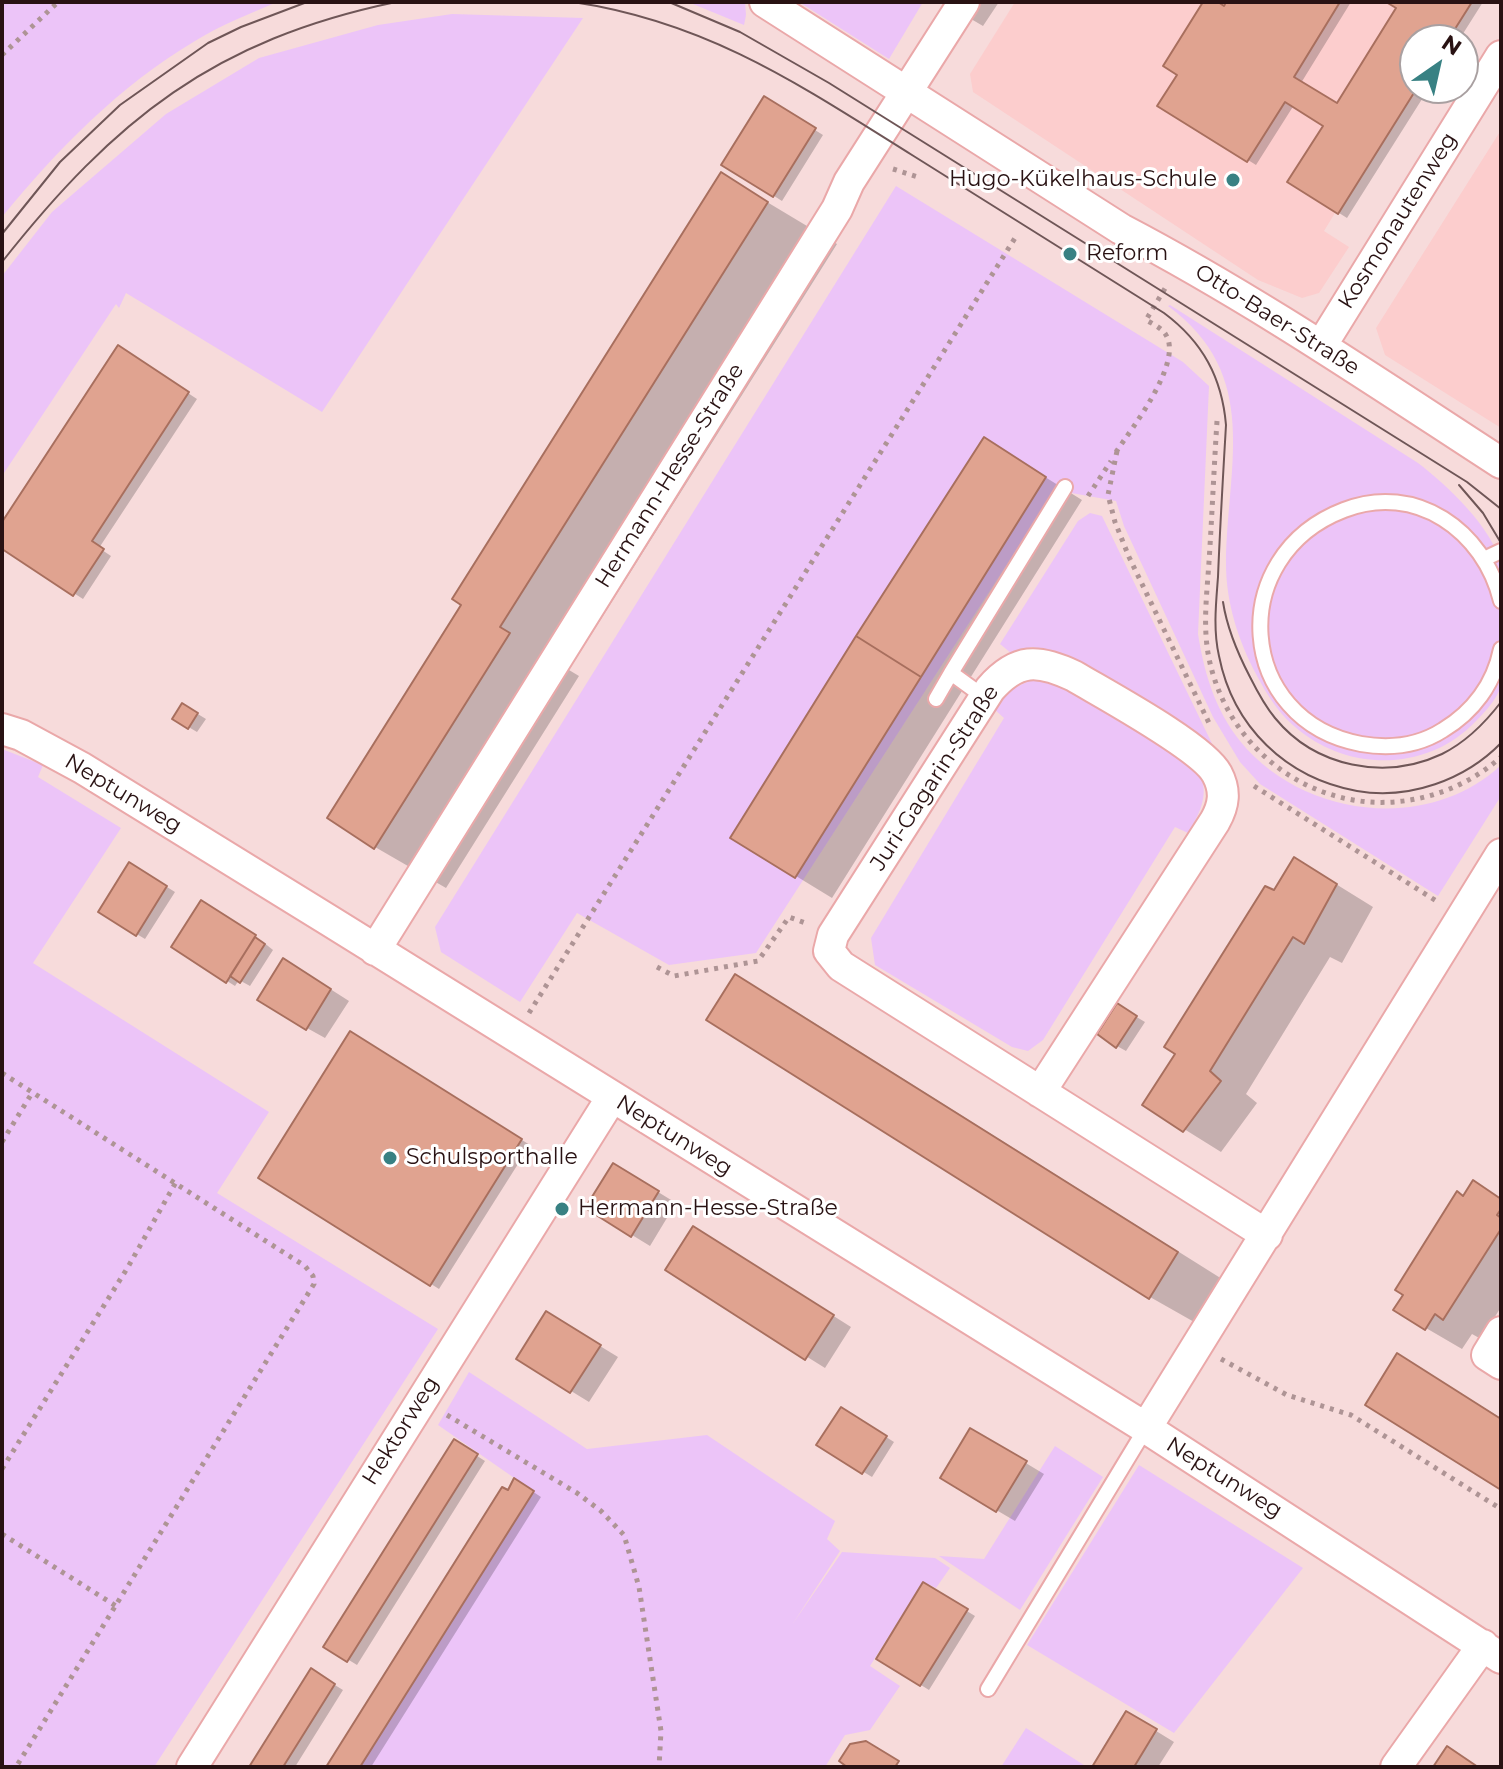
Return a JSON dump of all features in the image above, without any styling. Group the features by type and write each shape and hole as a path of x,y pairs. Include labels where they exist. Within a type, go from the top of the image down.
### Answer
{"street":[{"name":"Otto-Baer-Straße","path":"765,2 1121,229 1182,261 1321,346 1501,463"},
{"name":"Hermann-Hesse-Straße","path":"375,950 837,209 849,182 964,2"},
{"name":"Kosmonautenweg","path":"1321,346 1501,56"},
{"name":"Juri-Gagarin-Straße","path":"1040,1092 1215,821 1224,794 1216,771 1199,753 1074,676 1055,667 1036,664 1016,667 1003,675 984,697 833,935 829,951 841,966 1040,1092 1267,1235"},
{"name":"Neptunweg","path":"2,729 21,735 82,768 1146,1428 1492,1651"},
{"path":"1146,1428 1501,854"},
{"name":"Hektorweg","path":"192,1767 612,1097"},
{"path":"1396,1767 1492,1651"}],"lane":[{"path":"936,699 1065,487"},
{"path":"1501,601 1484,559 1473,543 1454,526 1415,507 1375,503 1339,512 1299,536 1274,567 1261,602 1259,618 1263,650 1281,692 1306,719 1344,739 1388,747 1428,738 1460,719 1487,687 1501,649"},
{"path":"1484,559 1501,551"},
{"path":"951,673 984,697"},
{"path":"988,1689 1146,1428"}],"path":[{"path":"2,55 58,2"},
{"path":"515,1036 1015,238"},
{"path":"1084,503 1149,401 1167,366 1170,352 1167,336 1146,320 1182,261"},
{"path":"1117,451 1109,477 1108,495 1115,522 1211,726"},
{"path":"1248,780 1275,802 1442,905"},
{"path":"657,967 674,976 758,961 789,917 817,927"},
{"path":"2,1073 305,1266 313,1276 314,1284 16,1767"},
{"path":"2,1142 32,1093"},
{"path":"2,1469 114,1291 176,1182"},
{"path":"1196,1345 1287,1395 1351,1415 1501,1509"},
{"path":"421,1399 577,1493 601,1511 624,1535 639,1587 655,1688 661,1731 659,1767"},
{"path":"2,1534 116,1606"}],"shaded area":[{"path":"2,2 277,2 205,35 141,78 67,144 2,217"},
{"path":"688,2 745,2 744,25"},
{"path":"799,2 923,2 889,59"},
{"name":"Hugo-Kükelhaus-Schule","path":"1015,2 1472,2 1439,24 1399,24 1399,104 1407,104 1338,214 1335,213 1324,231 1349,247 1319,293 1302,298 1258,280 973,92 970,74"},
{"path":"452,14 583,18 322,412 126,293 119,308 116,304 2,476 2,276 52,212 166,114 259,58 378,25"},
{"path":"1501,130 1501,428 1385,355 1376,328"},
{"path":"896,186 1183,362 1209,386 1198,634 1212,690 1224,717 1240,741 1266,767 1296,787 1330,800 1366,807 1402,808 1438,801 1471,787 1501,765 1501,796 1438,896 1260,784 1240,762 1213,717 1124,526 1116,501 1055,490 756,953 669,965 577,913 520,1002 441,952 435,927"},
{"path":"1170,305 1418,463 1455,495 1489,537 1501,565 1501,686 1487,709 1457,737 1437,749 1414,757 1367,759 1343,754 1321,745 1300,731 1269,697 1244,648 1228,592 1226,564 1233,424 1228,392 1217,362 1198,333"},
{"path":"1090,513 1102,516 1218,756 1053,651 1032,647 1011,653 1000,644 1078,521"},
{"path":"1033,679 1057,682 1177,751 1200,775 1204,791 1199,813 1188,833 1175,827 1043,1040 1028,1051 1012,1047 875,965 871,938 1004,718 994,709 1008,691"},
{"path":"2,749 43,765 38,777 121,828 33,963 269,1112 217,1193 438,1329 154,1767 2,1767"},
{"path":"469,1372 587,1449 707,1435 835,1521 827,1539 840,1551 792,1625 842,1552 935,1558 950,1568 936,1588 923,1582 870,1666 900,1686 870,1730 845,1735 825,1767 360,1767 533,1491 438,1425"},
{"path":"1055,1446 1103,1477 1020,1610 939,1556 984,1559"},
{"path":"1139,1465 1303,1568 1174,1733 1027,1645"},
{"path":"1026,1728 1087,1767 1001,1767"}],"building":[{"path":"1203,2 1218,2 1224,6 1226,2 1340,2 1294,77 1337,103 1396,8 1386,2 1472,2 1458,24 1399,24 1399,104 1407,104 1338,214 1287,182 1323,126 1285,102 1247,162 1157,106 1177,75 1163,66"},
{"path":"764,96 816,128 773,197 721,165"},
{"path":"721,172 768,202 500,627 510,633 374,849 327,818 461,605 452,599"},
{"path":"118,345 189,392 92,541 104,549 73,596 2,549 2,522"},
{"path":"984,437 1046,477 921,677 856,636"},
{"path":"856,636 921,677 795,878 730,838"},
{"path":"182,703 198,713 188,729 172,719"},
{"path":"1294,857 1337,884 1304,944 1293,937 1210,1071 1221,1081 1183,1132 1142,1105 1175,1054 1164,1047 1265,886 1274,890"},
{"path":"129,862 167,886 136,936 98,912"},
{"path":"201,900 256,935 226,983 171,947"},
{"path":"255,937 265,944 240,983 230,976"},
{"path":"283,958 331,989 306,1030 257,1000"},
{"path":"735,974 1178,1252 1149,1299 706,1020"},
{"path":"1117,1003 1137,1016 1116,1048 1097,1034"},
{"name":"Schulsporthalle","path":"350,1031 522,1139 430,1286 258,1178"},
{"path":"613,1163 659,1191 631,1237 585,1208"},
{"path":"1473,1180 1501,1199 1501,1209 1497,1215 1501,1218 1501,1229 1443,1320 1435,1314 1425,1330 1393,1310 1403,1295 1395,1290 1457,1191 1463,1196"},
{"path":"693,1226 834,1315 805,1360 665,1270"},
{"path":"546,1311 601,1345 570,1393 516,1359"},
{"path":"1397,1353 1501,1419 1501,1490 1365,1405"},
{"path":"841,1407 887,1436 862,1474 816,1445"},
{"path":"970,1428 1027,1461 996,1512 940,1478"},
{"path":"454,1439 478,1454 347,1662 323,1647"},
{"path":"514,1478 534,1491 360,1767 326,1767 502,1487 508,1490"},
{"path":"923,1582 968,1609 920,1686 876,1659"},
{"path":"311,1668 335,1684 283,1767 249,1767"},
{"path":"1126,1711 1157,1729 1134,1767 1092,1767"},
{"path":"866,1741 899,1761 895,1767 847,1767 839,1761 850,1744"},
{"path":"1447,1746 1478,1767 1433,1767"}],"tram line":[{"path":"2,234 60,162 120,105 208,43 307,2"},
{"path":"2,262 86,166 128,127 173,93 221,63 274,39 331,18 396,2"},
{"path":"573,2 622,11 667,24 710,41 791,81 1164,313 1190,336 1215,377 1226,425 1216,616 1219,656 1236,705 1250,726 1286,761 1331,784 1357,791 1396,792 1416,790 1453,777 1487,756 1501,743"},
{"path":"669,2 740,32 829,83 1467,482 1501,509"},
{"path":"1459,485 1483,513 1501,543"},
{"path":"1223,602 1237,650 1268,708 1291,735 1330,758 1375,767 1397,767 1420,762 1459,744 1482,725 1501,702"}],"place":[{"name":"Hugo-Kükelhaus-Schule","path":"1233,180"},
{"name":"Reform","path":"1070,254"},
{"name":"Schulsporthalle","path":"390,1158"},
{"name":"Hermann-Hesse-Straße","path":"562,1209"}]}
